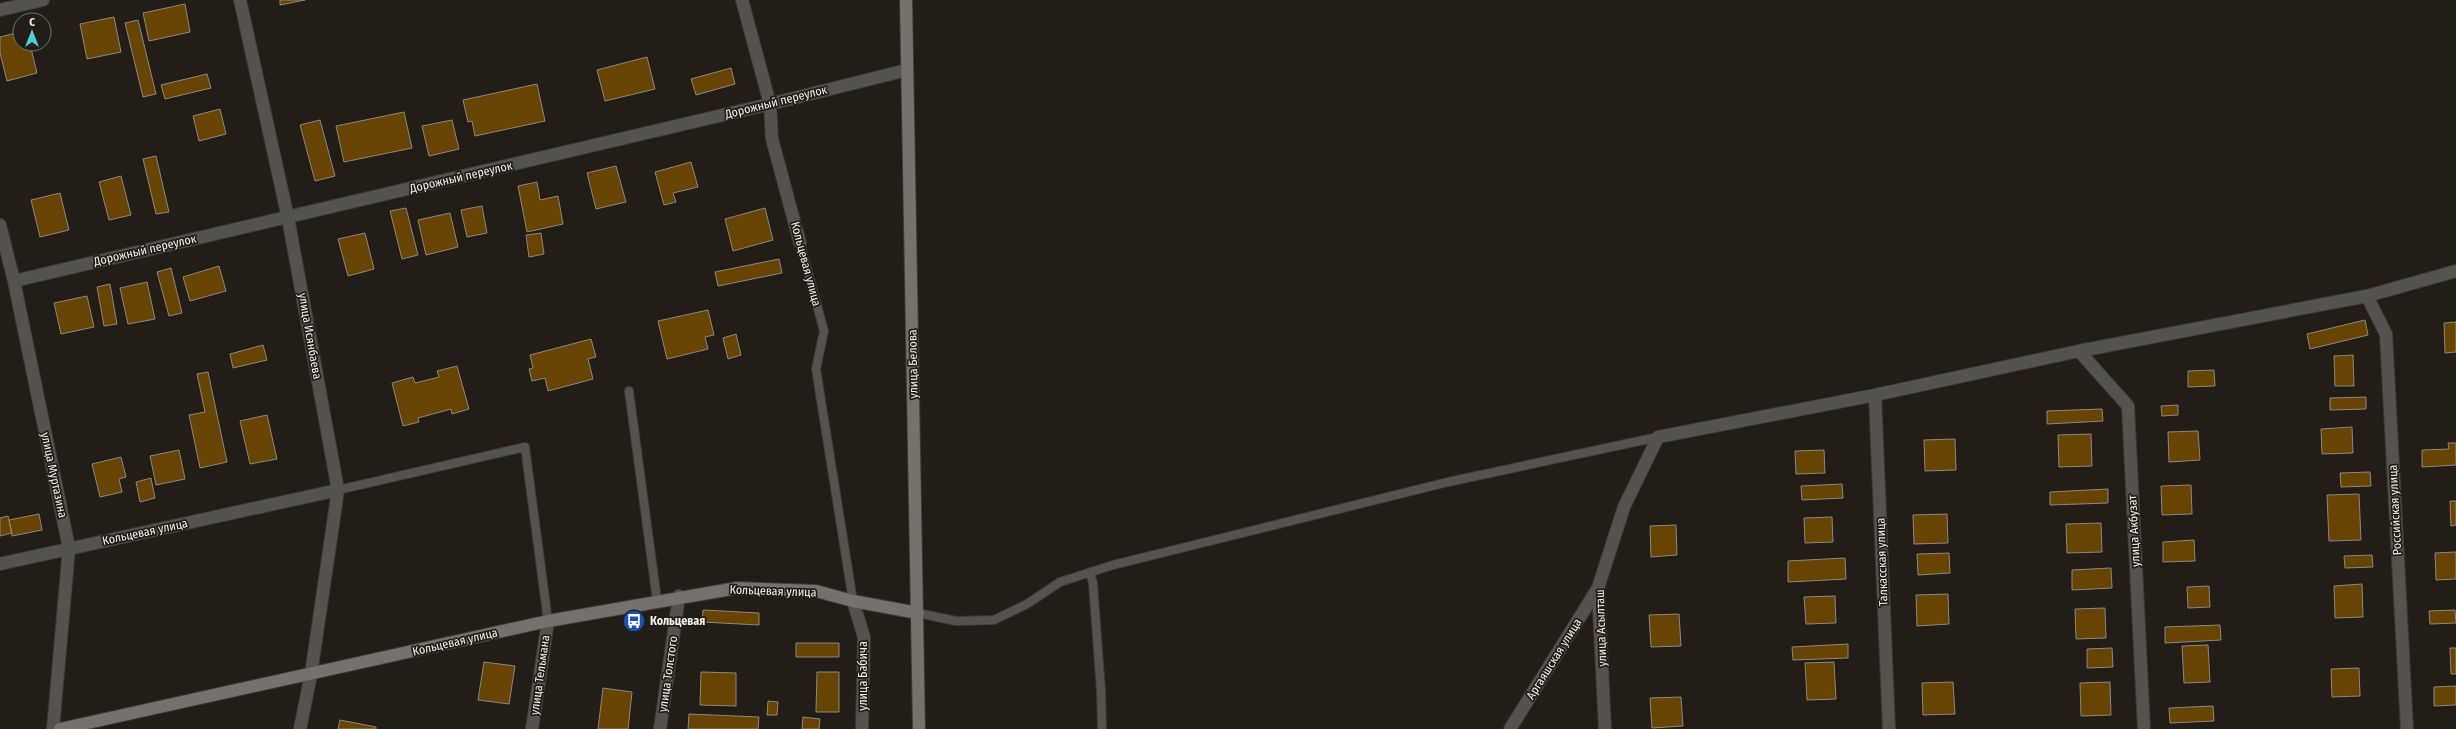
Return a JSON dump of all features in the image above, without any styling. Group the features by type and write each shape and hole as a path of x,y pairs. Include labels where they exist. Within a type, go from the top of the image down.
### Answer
{"main road":[{"name":"улица Белова","path":"906,0 919,729"},
{"name":"Кольцевая улица","path":"60,729 548,621 679,596 737,588 816,591 853,601 918,613"}],"street":[{"path":"0,10 43,0"},
{"name":"улица Исянбаева","path":"240,0 288,218 338,490 311,674 300,729"},
{"name":"Кольцевая улица","path":"742,0 770,104 772,139 800,243"},
{"name":"Дорожный переулок","path":"14,281 288,218 770,104 907,70"},
{"name":"улица Муртазина","path":"0,225 14,281 69,548 54,729"},
{"path":"1658,437 1875,395 2079,351 2367,296 2456,271"},
{"name":"Российская улица","path":"2367,296 2386,334 2407,729"},
{"name":"улица Акбузат","path":"2079,351 2128,406 2144,729"},
{"name":"Талкасская улица","path":"1875,395 1889,729"},
{"name":"улица Асылташ","path":"1605,729 1598,588 1624,507 1658,437"},
{"name":"Кольцевая улица","path":"0,564 338,490"},
{"name":"Аргаяшская улица","path":"1510,729 1598,588"},
{"name":"улица Толстого","path":"660,729 679,596"},
{"name":"улица Бабича","path":"853,601 864,637 862,729"},
{"name":"улица Тельмана","path":"532,729 548,621"}],"lane":[{"name":"Кольцевая улица","path":"800,243 824,331 816,369 853,601"},
{"path":"629,391 657,600"},
{"path":"918,613 956,621 994,620 1027,604 1060,582 1090,572 1448,482 1658,437"},
{"path":"338,490 525,447 548,621"},
{"path":"1090,572 1093,583 1101,691 1102,729"}],"building":[{"path":"280,0 305,0 280,5"},
{"path":"185,4 190,32 149,41 143,13"},
{"path":"114,17 121,52 87,59 80,24"},
{"path":"138,20 156,94 143,97 125,23"},
{"path":"12,34 12,52 32,52 37,73 7,81 0,53 0,37"},
{"path":"647,57 655,89 605,101 597,70"},
{"path":"731,68 735,84 696,95 691,79"},
{"path":"207,74 211,88 165,99 161,85"},
{"path":"537,84 545,121 475,136 472,121 468,122 463,100"},
{"path":"220,109 226,134 199,141 193,116"},
{"path":"404,112 412,148 344,162 336,126"},
{"path":"320,120 335,176 315,181 300,125"},
{"path":"452,120 459,149 429,156 422,126"},
{"path":"156,156 169,212 156,214 143,159"},
{"path":"691,162 698,187 673,193 676,202 664,205 655,172"},
{"path":"616,166 626,202 596,209 587,173"},
{"path":"121,176 131,215 109,220 99,182"},
{"path":"537,182 540,200 558,196 563,224 527,232 518,186"},
{"path":"60,193 69,230 40,237 31,200"},
{"path":"482,206 487,233 467,237 461,210"},
{"path":"406,208 418,255 402,259 390,211"},
{"path":"765,208 773,240 733,251 725,219"},
{"path":"450,213 458,247 426,255 418,220"},
{"path":"365,233 374,269 348,276 338,239"},
{"path":"541,233 544,254 529,257 526,235"},
{"path":"779,259 782,273 718,286 715,272"},
{"path":"219,266 226,291 190,301 183,277"},
{"path":"171,268 182,313 169,316 157,272"},
{"path":"147,282 155,319 128,324 120,288"},
{"path":"110,284 117,324 104,326 97,287"},
{"path":"87,296 94,327 61,334 54,303"},
{"path":"708,310 714,335 705,337 708,349 667,359 658,321"},
{"path":"2365,320 2368,335 2310,349 2307,334"},
{"path":"2456,322 2456,352 2445,353 2444,323"},
{"path":"736,334 741,355 728,359 723,338"},
{"path":"591,339 596,357 588,359 593,379 548,391 545,378 532,381 529,369 533,368 530,355"},
{"path":"263,345 267,360 233,368 230,354"},
{"path":"2353,355 2354,386 2335,386 2334,356"},
{"path":"457,366 469,409 452,414 451,409 418,418 419,422 403,426 392,383 413,377 415,383 439,377 437,371"},
{"path":"2214,370 2215,386 2188,387 2188,371"},
{"path":"208,372 227,462 200,468 189,415 205,412 197,374"},
{"path":"2366,397 2366,409 2330,410 2330,398"},
{"path":"2178,405 2178,415 2162,416 2161,406"},
{"path":"2102,409 2103,421 2047,424 2047,411"},
{"path":"267,415 277,459 250,464 240,421"},
{"path":"2352,427 2353,453 2322,454 2321,429"},
{"path":"2198,431 2200,460 2169,462 2168,432"},
{"path":"2091,434 2092,466 2059,467 2058,435"},
{"path":"1955,439 1956,470 1925,471 1924,440"},
{"path":"2448,443 2456,443 2456,465 2422,467 2422,450 2449,449"},
{"path":"179,450 185,479 156,485 150,456"},
{"path":"1824,450 1825,473 1796,474 1795,451"},
{"path":"121,457 126,477 119,479 122,492 100,497 92,464"},
{"path":"2370,472 2371,486 2341,487 2340,473"},
{"path":"151,478 155,498 140,502 136,482"},
{"path":"1842,484 1843,498 1802,500 1801,486"},
{"path":"2191,485 2192,514 2162,515 2161,486"},
{"path":"2108,489 2108,503 2050,505 2050,492"},
{"path":"2359,494 2361,540 2329,541 2327,495"},
{"path":"2450,501 2456,501 2456,525 2451,526"},
{"path":"39,514 42,530 12,536 9,520"},
{"path":"1947,514 1948,543 1914,544 1913,515"},
{"path":"8,516 12,533 0,536 0,518"},
{"path":"1832,517 1833,542 1805,543 1804,518"},
{"path":"2101,523 2102,552 2067,553 2066,524"},
{"path":"1676,525 1677,555 1651,557 1650,526"},
{"path":"2194,540 2195,561 2163,562 2163,542"},
{"path":"2456,552 2456,579 2436,580 2435,553"},
{"path":"1949,553 1950,573 1918,575 1917,554"},
{"path":"2372,555 2373,567 2345,568 2344,556"},
{"path":"1845,558 1846,579 1788,582 1788,561"},
{"path":"2111,568 2112,588 2072,590 2072,570"},
{"path":"2362,584 2363,617 2335,618 2334,586"},
{"path":"2209,586 2210,607 2188,608 2187,587"},
{"path":"1948,594 1949,624 1917,626 1916,595"},
{"path":"1835,596 1836,623 1806,624 1804,597"},
{"path":"2105,608 2106,638 2076,639 2075,609"},
{"path":"703,610 759,613 759,625 702,622"},
{"path":"2455,610 2456,623 2430,624 2429,611"},
{"path":"1679,614 1681,646 1651,647 1649,615"},
{"path":"2220,625 2221,640 2165,643 2165,627"},
{"path":"796,643 839,643 839,657 796,657"},
{"path":"1848,644 1848,658 1793,660 1792,647"},
{"path":"2208,645 2210,682 2184,683 2182,646"},
{"path":"2112,648 2113,667 2087,668 2087,649"},
{"path":"2450,648 2456,648 2456,674 2451,674"},
{"path":"484,662 515,666 509,704 478,700"},
{"path":"1834,662 1836,699 1807,700 1805,663"},
{"path":"2359,668 2360,696 2332,697 2331,669"},
{"path":"701,672 736,673 736,706 700,705"},
{"path":"817,672 839,672 839,712 816,712"},
{"path":"1953,682 1955,714 1923,715 1922,683"},
{"path":"2110,682 2111,715 2081,716 2080,683"},
{"path":"2456,686 2456,705 2434,706 2434,687"},
{"path":"603,688 632,692 628,729 598,729"},
{"path":"1681,697 1683,726 1652,728 1650,698"},
{"path":"768,701 778,702 777,715 767,715"},
{"path":"2213,706 2214,721 2170,723 2169,708"},
{"path":"689,714 759,717 758,729 688,729"},
{"path":"803,717 820,719 819,729 802,729"},
{"path":"340,720 376,727 376,729 338,729"}],"place":[{"name":"Кольцевая","path":"634,621"}]}
